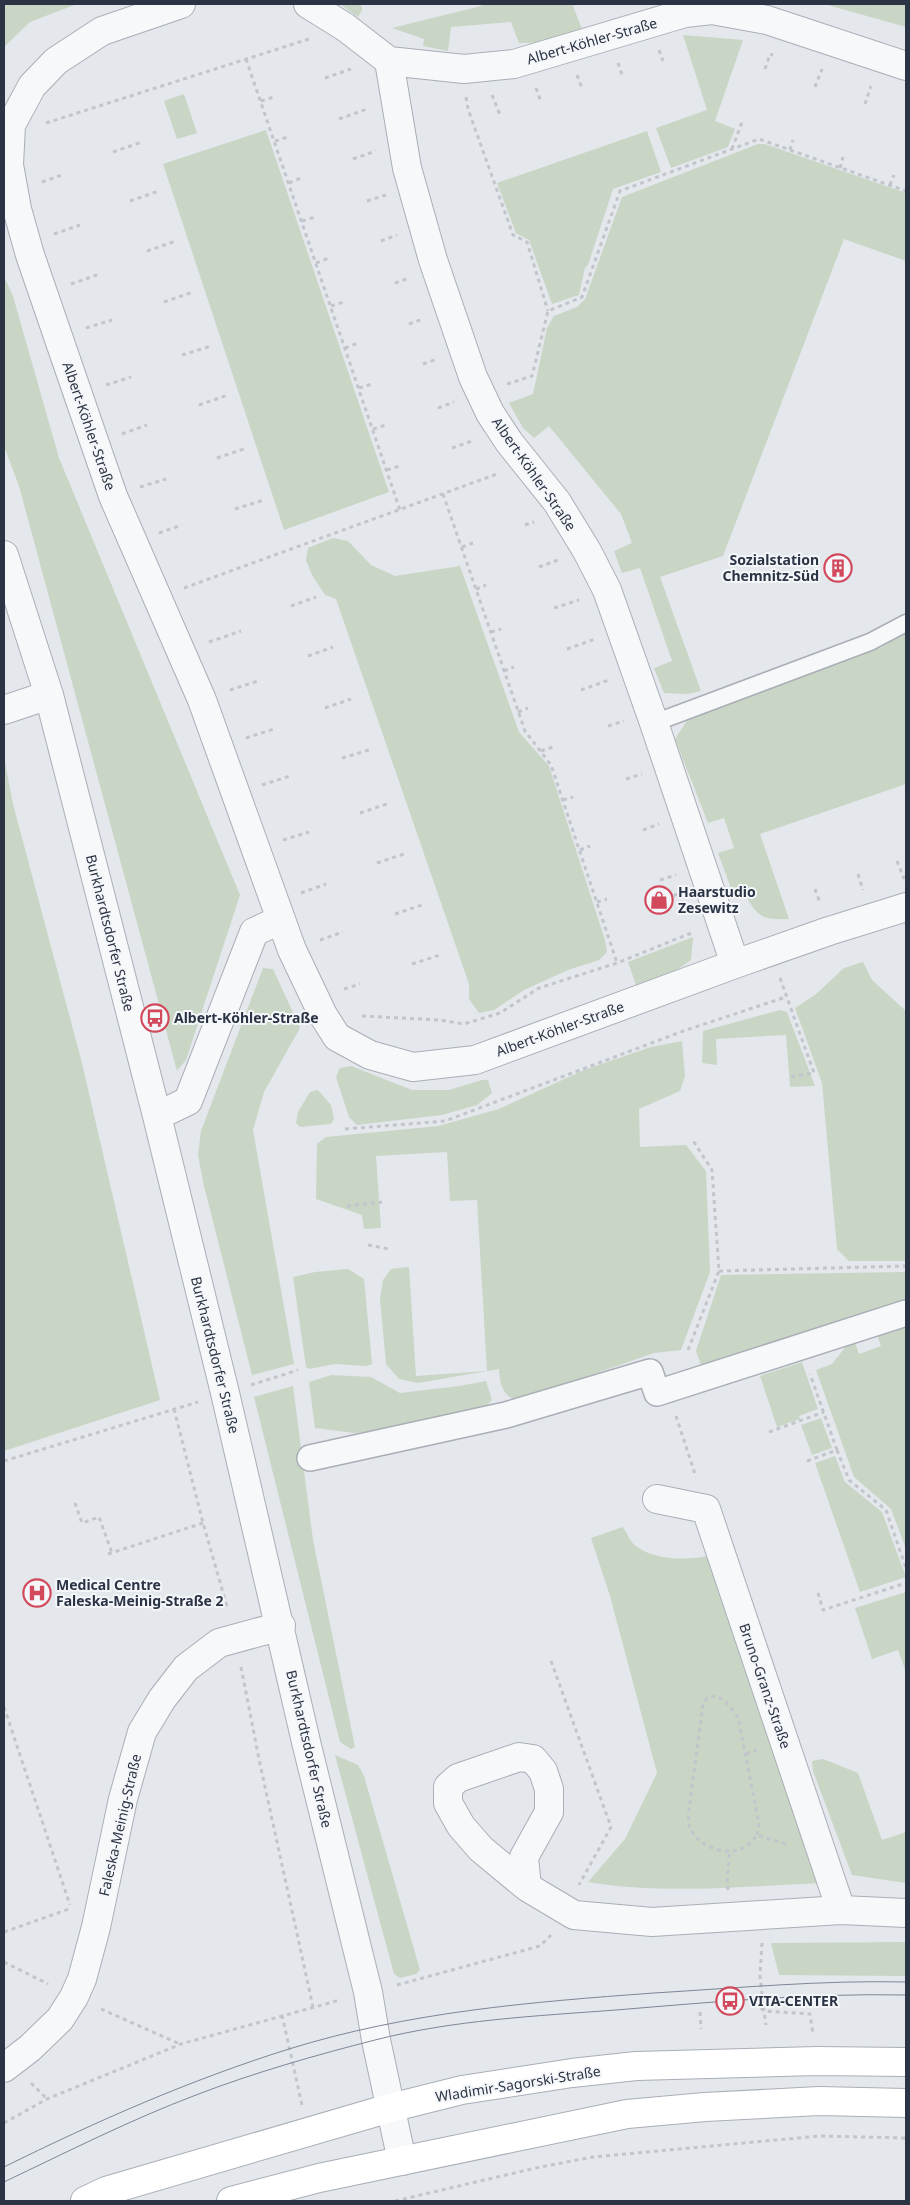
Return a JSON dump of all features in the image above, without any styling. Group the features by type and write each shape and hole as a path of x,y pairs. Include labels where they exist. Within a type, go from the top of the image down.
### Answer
{"main road":[{"name":"Wladimir-Sagorski-Straße","path":"85,2201 106,2191 390,2108 462,2090 572,2073 636,2066 906,2062"},
{"path":"231,2201 319,2178 627,2114 705,2107 818,2101 906,2103"}],"street":[{"name":"Albert-Köhler-Straße","path":"181,4 102,31 56,61 32,86 12,124 9,165 17,209 30,255 113,496 202,700 280,920 322,1014 337,1037 370,1055 413,1067 484,1057 735,964 906,907"},
{"path":"308,4 345,27 389,61"},
{"name":"Albert-Köhler-Straße","path":"735,964 654,722 607,590 592,559 556,502 490,412 473,377 436,269 407,168 389,61 464,69 514,64 685,13 712,10 767,20 906,66"},
{"name":"Burkhardtsdorfer Straße","path":"4,554 49,695 157,1116 281,1626 307,1746 368,1992 402,2161"},
{"path":"4,710 49,695"},
{"path":"157,1116 188,1101 254,932 280,920"},
{"path":"310,1458 506,1415 650,1372 657,1393 906,1312"},
{"path":"657,1499 706,1509"},
{"name":"Bruno-Granz-Straße","path":"706,1509 840,1910"},
{"name":"Faleska-Meinig-Straße","path":"4,2068 30,2048 60,2019 74,1997 82,1979 96,1927 123,1799 142,1732 162,1699 186,1668 220,1643 281,1626"},
{"path":"527,1887 524,1857 550,1812 549,1789 544,1771 533,1759 519,1758 458,1778 448,1787 448,1803 461,1826 481,1849 527,1887 570,1912 652,1922 840,1910 906,1913"}],"lane":[{"path":"654,722 870,642 906,623"}],"path":[{"path":"11,134 345,27"},
{"path":"660,50 663,61"},
{"path":"765,69 770,54 779,57"},
{"path":"246,59 400,510"},
{"path":"619,67 622,74"},
{"path":"815,87 822,68"},
{"path":"464,69 468,109 513,235 527,242 548,312 532,376 481,393"},
{"path":"325,78 338,74"},
{"path":"578,75 582,88"},
{"path":"865,104 870,90"},
{"path":"538,91 541,102"},
{"path":"261,101 274,97"},
{"path":"495,101 500,115"},
{"path":"339,119 352,115"},
{"path":"732,150 742,122"},
{"path":"274,141 288,137"},
{"path":"548,312 582,297 620,191 759,139 906,190"},
{"path":"790,150 793,140"},
{"path":"113,152 142,142"},
{"path":"353,159 368,154"},
{"path":"840,168 844,157"},
{"path":"51,178 62,175"},
{"path":"890,185 894,175"},
{"path":"289,182 302,178"},
{"path":"130,201 159,191"},
{"path":"367,201 381,197"},
{"path":"302,221 315,217"},
{"path":"67,230 80,226"},
{"path":"381,241 396,235"},
{"path":"147,252 176,242"},
{"path":"316,263 329,258"},
{"path":"84,279 97,275"},
{"path":"396,283 406,279"},
{"path":"164,302 193,292"},
{"path":"331,306 344,302"},
{"path":"96,325 112,320"},
{"path":"409,324 422,320"},
{"path":"345,348 358,343"},
{"path":"182,355 211,346"},
{"path":"423,364 430,362"},
{"path":"120,380 131,377"},
{"path":"359,388 372,384"},
{"path":"199,405 228,395"},
{"path":"438,408 451,404"},
{"path":"373,429 386,424"},
{"path":"138,428 147,426"},
{"path":"452,448 461,444"},
{"path":"217,458 246,448"},
{"path":"157,598 526,463"},
{"path":"387,470 400,466"},
{"path":"154,482 166,478"},
{"path":"443,494 525,731 551,765 617,963"},
{"path":"235,510 264,500"},
{"path":"174,528 182,525"},
{"path":"462,547 472,544"},
{"path":"539,566 552,562"},
{"path":"476,589 486,585"},
{"path":"291,606 316,597"},
{"path":"554,608 561,606"},
{"path":"491,632 501,628"},
{"path":"228,636 241,631"},
{"path":"567,649 579,644"},
{"path":"308,656 333,647"},
{"path":"504,671 514,667"},
{"path":"248,684 258,681"},
{"path":"581,690 593,686"},
{"path":"325,708 351,699"},
{"path":"518,712 528,708"},
{"path":"608,726 623,721"},
{"path":"265,732 274,729"},
{"path":"541,751 556,746"},
{"path":"342,758 368,750"},
{"path":"626,779 637,775"},
{"path":"563,800 573,797"},
{"path":"360,813 387,804"},
{"path":"643,830 656,826"},
{"path":"298,835 308,832"},
{"path":"580,850 590,846"},
{"path":"377,863 404,854"},
{"path":"898,861 900,870"},
{"path":"858,874 861,884"},
{"path":"660,880 670,877"},
{"path":"322,886 326,884"},
{"path":"815,889 822,911"},
{"path":"596,902 607,899"},
{"path":"395,914 422,905"},
{"path":"322,1014 440,1020 464,1024 500,1013 539,988 617,963 720,922"},
{"path":"337,935 343,932"},
{"path":"770,952 814,1073 789,1077"},
{"path":"412,964 440,955"},
{"path":"353,986 360,984"},
{"path":"345,1129 445,1121 686,1030 786,997"},
{"path":"688,1350 719,1271 712,1170 692,1139"},
{"path":"347,1206 382,1202"},
{"path":"368,1245 389,1249"},
{"path":"719,1271 906,1266"},
{"path":"801,1347 849,1480 886,1510 906,1568"},
{"path":"4,1461 298,1370"},
{"path":"668,1390 706,1509"},
{"path":"174,1409 203,1524 236,1637 260,1764 313,2007"},
{"path":"769,1432 824,1412"},
{"path":"807,1461 837,1450"},
{"path":"75,1503 82,1523 99,1517 110,1554 203,1524"},
{"path":"818,1593 823,1610 906,1584"},
{"path":"4,2123 48,2099 181,2044 540,1946 570,1912 611,1827 551,1661"},
{"path":"716,1696 724,1700 738,1716 758,1817 757,1834 744,1846 730,1850 713,1848 703,1843 694,1834 689,1824 689,1809 700,1722 703,1705 707,1698 716,1696"},
{"path":"4,1707 71,1908 4,1932"},
{"path":"757,1834 774,1842 821,1853"},
{"path":"730,1850 727,1879 732,1917"},
{"path":"764,1914 760,1976 762,2009 766,2025"},
{"path":"4,1962 74,1997 181,2044"},
{"path":"762,2009 810,2014 817,2062"},
{"path":"700,2012 701,2028"},
{"path":"818,2101 820,2136"},
{"path":"395,2201 540,2166 593,2157 820,2136 906,2138"}],"green space":[{"path":"4,4 77,4 30,22 4,47"},
{"path":"340,4 361,4 362,10 358,17"},
{"path":"483,4 578,4 573,6 587,42 519,43 511,22 451,27 448,51 423,46 424,39 392,28"},
{"path":"824,4 906,4 906,27"},
{"path":"683,35 743,40 715,121 735,129 728,147 671,168 656,128 707,110"},
{"path":"184,94 197,133 177,139 164,101"},
{"path":"266,130 389,492 284,530 163,164"},
{"path":"647,131 661,172 613,189 588,265 585,268 579,295 552,304 529,240 516,233 497,183"},
{"path":"758,144 765,144 906,193 906,261 844,239 723,556 660,577 701,691 688,694 664,693 654,668 672,661 640,568 622,573 614,551 632,543 621,514 549,426 534,438 523,428 509,403 533,394 547,328 554,316 577,307 585,299 622,197"},
{"path":"4,276 13,296 59,458 240,895 186,1060 177,1071 19,486 4,446"},
{"path":"333,538 348,541 371,565 395,576 460,566 519,732 549,766 605,940 607,952 599,960 568,970 524,990 494,1010 479,1013 469,999 469,984 336,599 325,595 312,575 306,560 308,548"},
{"path":"906,631 906,784 760,834 789,919 773,919 763,916 754,909 746,896 735,899 718,853 734,848 724,818 708,823 675,739 694,710 882,647"},
{"path":"4,757 13,804 82,1063 160,1400 4,1451"},
{"path":"693,937 691,960 674,972 636,985 628,962"},
{"path":"863,962 872,980 906,1011 906,1261 849,1261 837,1249 822,1083 795,1008 815,995 844,968"},
{"path":"263,968 273,969 300,1028 264,1092 253,1130 294,1364 252,1375 204,1186 198,1155 201,1131"},
{"path":"780,1010 787,1012 815,1086 790,1087 786,1035 716,1039 717,1065 702,1063 703,1031"},
{"path":"682,1041 685,1076 680,1091 639,1109 640,1147 686,1145 706,1171 710,1272 681,1350 654,1353 516,1401 505,1392 500,1379 499,1369 418,1383 399,1379 386,1364 380,1299 383,1280 391,1269 409,1267 416,1376 487,1371 477,1200 450,1201 447,1152 376,1156 381,1228 364,1229 362,1215 316,1199 317,1144 326,1137 438,1126 499,1109 584,1070 651,1047"},
{"path":"351,1066 412,1090 449,1090 488,1080 492,1093 477,1105 442,1115 357,1125 349,1117 336,1077 340,1068"},
{"path":"318,1090 331,1105 334,1119 331,1124 300,1127 296,1123 298,1112 310,1092"},
{"path":"348,1269 364,1279 372,1364 367,1366 335,1364 309,1369 306,1367 293,1277 315,1272"},
{"path":"906,1272 906,1301 704,1374 696,1351 721,1275"},
{"path":"906,1325 906,1549 891,1509 854,1477 816,1370 832,1364 847,1345 855,1342 859,1354 881,1346 877,1335"},
{"path":"802,1362 818,1409 799,1416 800,1419 777,1427 760,1376"},
{"path":"331,1375 371,1377 400,1393 486,1381 492,1400 479,1414 428,1428 354,1433 315,1428 309,1382"},
{"path":"293,1386 313,1540 355,1747 351,1749 340,1742 254,1397"},
{"path":"821,1418 832,1448 812,1455 801,1425"},
{"path":"835,1456 845,1482 882,1512 906,1577 860,1592 815,1463"},
{"path":"623,1527 634,1544 653,1555 672,1558 711,1556 822,1883 676,1889 617,1886 588,1882 625,1839 657,1773 610,1596 591,1538"},
{"path":"906,1592 906,1672 898,1650 872,1659 855,1608"},
{"path":"335,1755 358,1765 364,1776 420,1970 416,1974 400,1978 394,1974"},
{"path":"823,1759 858,1773 882,1840 906,1832 906,1883 852,1875 813,1771 812,1761"},
{"path":"906,1942 906,1976 779,1975 771,1943"}],"tram line":[{"path":"4,2167 144,2102 216,2074 289,2049 379,2026 470,2010 608,1996 812,1983 906,1982"},
{"path":"4,2182 123,2126 218,2087 307,2058 404,2033 464,2023 725,2001 833,1995 906,1995"}],"place":[{"name":"Sozialstation Chemnitz-Süd","path":"838,568"},
{"name":"Haarstudio Zesewitz","path":"659,900"},
{"name":"Albert-Köhler-Straße","path":"155,1018"},
{"name":"Medical Centre Faleska-Meinig-Straße 2","path":"37,1593"},
{"name":"VITA-CENTER","path":"730,2001"}]}
